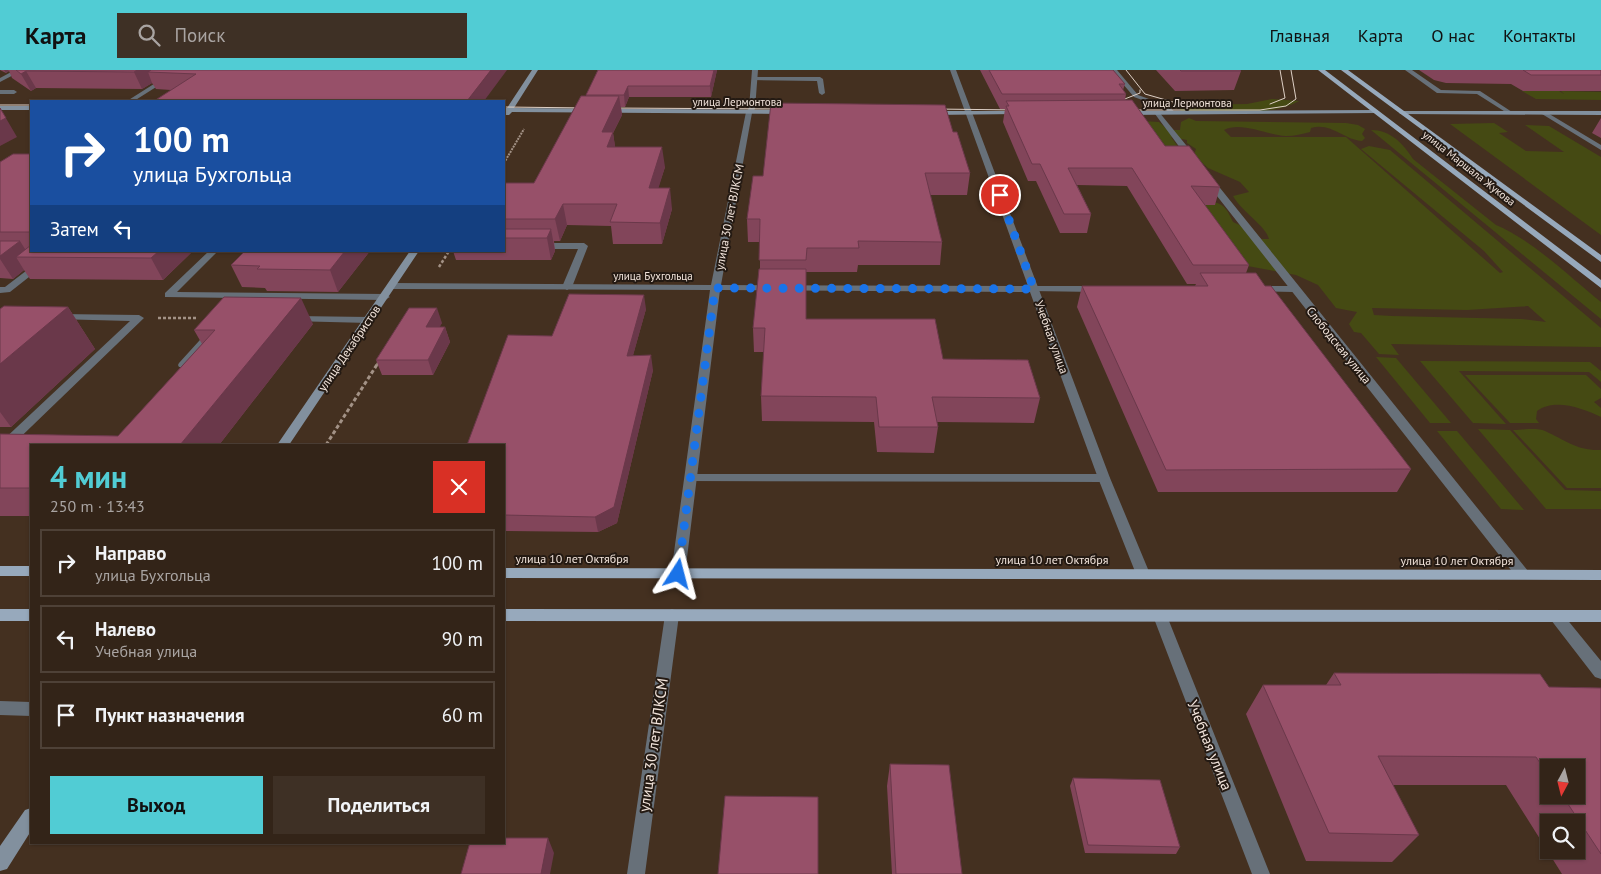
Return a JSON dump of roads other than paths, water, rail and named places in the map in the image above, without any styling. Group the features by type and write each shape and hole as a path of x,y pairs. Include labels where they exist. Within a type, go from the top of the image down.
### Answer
{"main road":[{"path":"506,110 535,70"},
{"name":"улица Маршала Жукова","path":"1321,70 1601,285"},
{"name":"улица Маршала Жукова","path":"1344,70 1601,258"},
{"path":"0,108 30,108"},
{"name":"улица Лермонтова","path":"506,110 797,112"},
{"path":"922,113 1029,113"},
{"name":"улица Лермонтова","path":"1117,113 1601,113"},
{"name":"улица Декабристов","path":"284,444 414,252"},
{"path":"0,571 30,571"},
{"name":"улица 10 лет Октября","path":"505,573 1601,575"},
{"path":"0,615 30,615"},
{"path":"505,615 1601,616"},
{"path":"0,862 30,817"}],"street":[{"path":"0,80 20,70"},
{"path":"132,100 180,70"},
{"name":"Учебная улица","path":"953,70 1104,478 1143,574"},
{"path":"1114,70 1136,96 1166,107 1173,113"},
{"path":"1408,70 1440,92 1478,92 1509,112"},
{"path":"754,74 820,78 822,93"},
{"name":"улица 30 лет ВЛКСМ","path":"678,574 715,288 748,112 752,108 754,74"},
{"path":"0,92 14,92"},
{"name":"Слободская улица","path":"1157,113 1294,289 1523,575"},
{"path":"1544,113 1601,148"},
{"path":"505,246 584,246 567,287"},
{"path":"0,290 7,290 57,252"},
{"path":"213,252 168,295 385,297"},
{"path":"29,258 48,258"},
{"name":"улица Бухгольца","path":"392,286 1104,289"},
{"path":"1244,289 1294,289"},
{"path":"0,450 140,318 50,317"},
{"path":"190,380 203,365 183,365 225,318"},
{"path":"280,319 369,320"},
{"path":"691,478 1104,478"},
{"name":"улица 30 лет ВЛКСМ","path":"636,874 672,615"},
{"name":"Учебная улица","path":"1160,616 1261,874"},
{"path":"1556,616 1601,672"},
{"path":"0,708 30,709"}],"tram line":[{"path":"1126,70 1145,94 1187,106"},
{"path":"1270,104 1285,98 1280,70"},
{"path":"1126,110 1260,110 1286,106 1296,99 1291,70"},
{"path":"1112,104 1140,93 1140,90"},
{"path":"0,105 30,105"},
{"path":"505,107 589,108"},
{"path":"606,108 784,109"},
{"path":"934,109 1019,110"}]}
